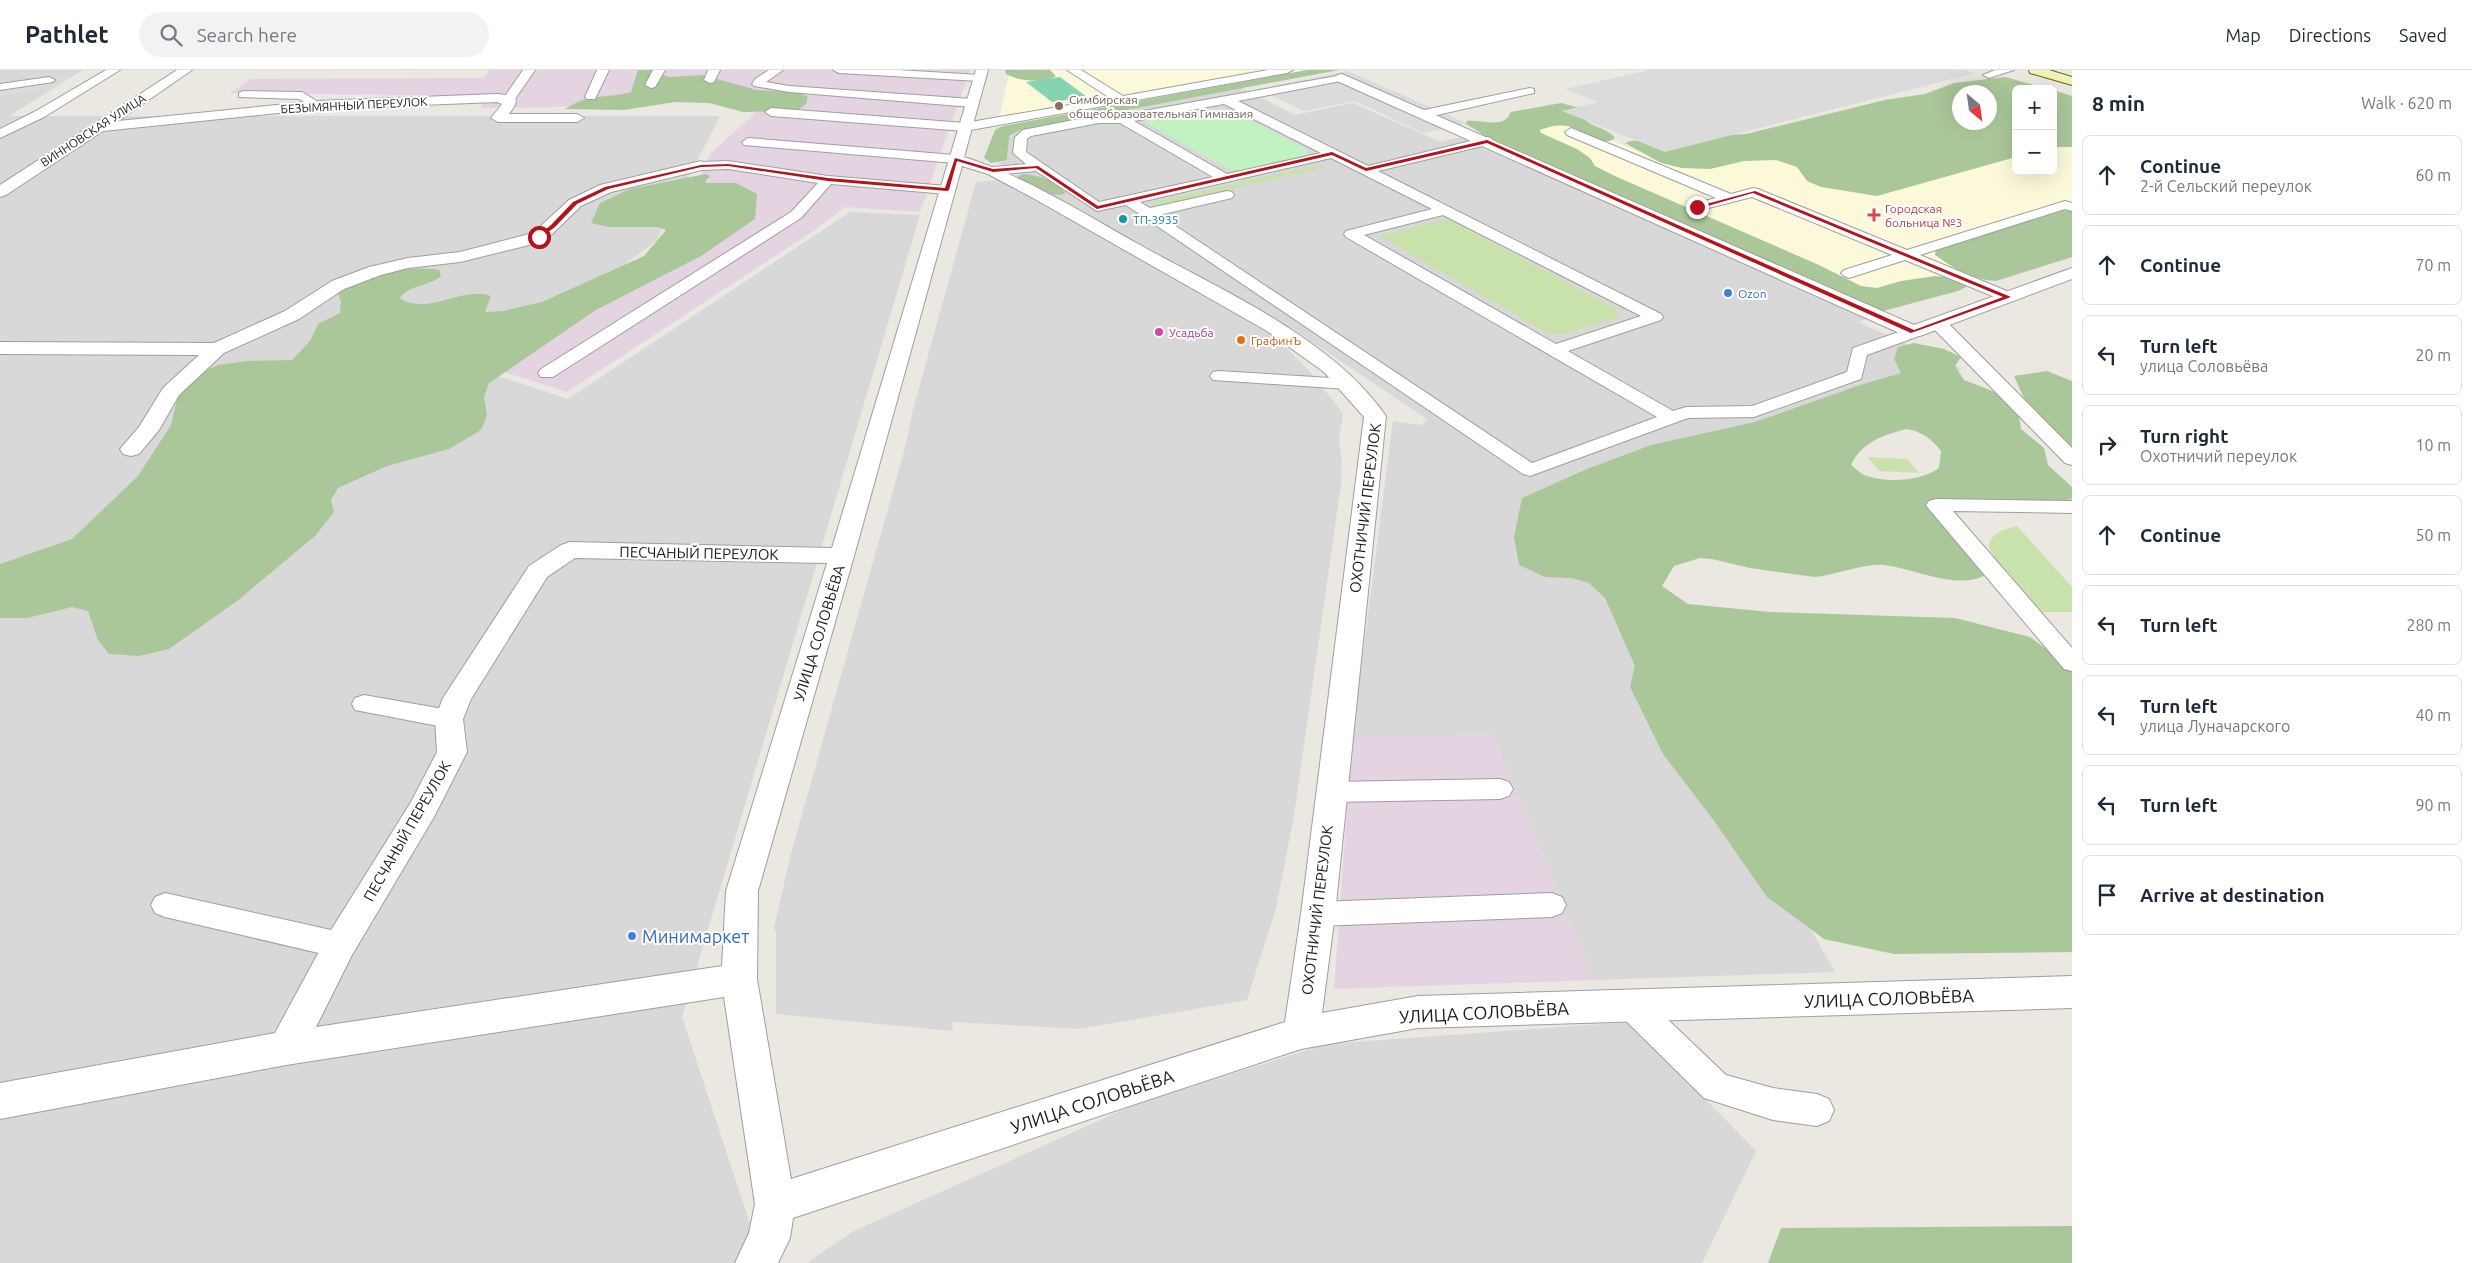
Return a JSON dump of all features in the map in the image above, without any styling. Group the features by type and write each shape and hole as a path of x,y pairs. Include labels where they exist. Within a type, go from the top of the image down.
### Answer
{"main road":[{"path":"2035,70 2072,81"}],"street":[{"name":"ВИННОВСКАЯ УЛИЦА","path":"0,192 186,70"},
{"name":"УЛИЦА СОЛОВЬЁВА","path":"756,1263 769,1238 775,1204 739,979 742,891 842,556 980,74"},
{"path":"1342,78 1913,332 2072,274"},
{"name":"БЕЗЫМЯННЫЙ ПЕРЕУЛОК","path":"98,127 317,105 509,98"},
{"path":"509,98 509,104 498,118 577,118"},
{"name":"ОХОТНИЧИЙ ПЕРЕУЛОК","path":"955,159 993,171 1274,327 1332,368 1376,416 1318,914 1302,1033"},
{"path":"131,449 148,430 170,392 217,349 292,315 338,284 375,270 408,263 460,257 539,237 553,226 575,203 606,188 701,166"},
{"path":"0,348 217,349"},
{"name":"ПЕСЧАНЫЙ ПЕРЕУЛОК","path":"286,1048 340,945 423,809 452,752 449,719 457,698 538,572 570,550 842,556"},
{"path":"0,1101 286,1048 739,979"},
{"name":"УЛИЦА СОЛОВЬЁВА","path":"775,1204 1302,1033 1418,1012 2072,992"}],"lane":[{"path":"0,134 40,114 114,70"},
{"path":"509,98 529,70"},
{"path":"591,97 603,70"},
{"path":"651,85 659,70"},
{"path":"777,70 759,81 758,84 789,90 972,103"},
{"path":"839,70 980,74"},
{"path":"1073,70 1121,100"},
{"path":"771,112 965,127 1287,70"},
{"path":"1989,75 2008,70"},
{"path":"1332,154 1097,207 1019,153 1021,137 1023,135 1099,119 1122,119 1342,78"},
{"path":"0,87 49,80"},
{"path":"1424,114 1530,91"},
{"path":"242,95 302,96 317,105"},
{"path":"1226,100 1655,317 1554,350"},
{"path":"1122,119 1225,178"},
{"path":"1571,132 1729,198"},
{"path":"748,142 955,159"},
{"path":"1337,169 1361,167 1487,142"},
{"path":"701,166 728,165 828,180 947,190"},
{"path":"993,171 1037,167"},
{"path":"547,373 796,214 828,180"},
{"path":"1148,213 1243,191"},
{"path":"1697,207 1753,192 2008,297"},
{"path":"1128,200 1530,470 1686,413 1754,412 1855,375 1859,352 1913,332"},
{"path":"1849,273 2065,205 2072,207"},
{"path":"1446,210 1351,234 1671,418"},
{"path":"1938,324 2072,458"},
{"path":"1220,376 1346,384"},
{"path":"2072,508 1936,505 2072,663"},
{"path":"364,704 449,719"},
{"path":"1332,792 1500,789"},
{"path":"165,904 340,945"},
{"path":"1318,914 1552,905"},
{"path":"1631,1006 1716,1086 1772,1104 1816,1110"}],"shaded area":[{"path":"0,70 83,70 9,116 720,116 656,241 483,371 568,399 850,212 920,215 682,1017 763,1263 0,1263"},
{"path":"490,70 970,70 920,212 845,207 815,230 567,392 495,369 728,223 696,188 709,155 774,96 731,88 560,107 480,108 489,96 230,93 251,79 483,78"},
{"name":"Симбирская общеобразовательная Гимназия","path":"1010,70 1313,70 997,127"},
{"path":"1650,70 1963,70 1975,73 1665,152 1562,111 1599,102 1565,89"},
{"path":"1348,71 1466,123 1423,133 1355,101 1304,111 1258,89"},
{"path":"74,75 49,89 0,96 0,84"},
{"path":"1234,84 1295,115 1353,103 1440,142 1488,131 1890,309 1858,322 1962,369 1575,517 1835,972 1594,980 1493,735 1352,738 1393,421 1421,425 1427,419 1284,323 1030,184 990,157 997,127"},
{"name":"Городская больница №3","path":"2012,89 2012,175 2057,175 2057,92 2072,96 2072,246 1890,309 1488,131 1553,116 1676,167 1952,123 1952,130 1997,130 1997,91"},
{"path":"1000,180 1260,325 1274,335 1309,371 1343,413 1339,440 1342,463 1341,484 1294,816 1276,908 1247,1000 1079,1029 953,1022 952,1031 776,1014 776,932 774,928 790,857 905,448 913,410 976,182"},
{"path":"1493,735 1594,980 1334,989 1352,738"},
{"path":"1630,1022 1756,1151 1702,1263 807,1263 852,1232 1138,1103 1327,1044"}],"green space":[{"path":"638,70 659,70 661,75 671,77 702,75 757,90 800,93 808,97 806,104 796,111 743,112 709,103 675,102 624,110 565,109 583,100 631,92"},
{"path":"1005,70 1050,70 1056,76 1038,81 1024,80 1006,74"},
{"path":"1307,70 1339,70 1020,130 1009,136 1007,160 991,163 984,158 995,130 1003,126"},
{"path":"1060,77 1087,97 1052,102 1026,82"},
{"path":"2005,77 2034,85 2012,85 2012,158 1877,196 1821,187 1807,181 1797,167 1776,160 1744,161 1710,169 1682,168 1661,163 1625,143 1631,141 1746,134 1885,100 1925,94 1954,83"},
{"path":"2057,91 2072,96 2072,147 2057,147"},
{"path":"1561,103 1583,109 1582,117 1586,121 1612,134 1615,138 1610,141 1599,140 1571,127 1563,126 1540,130 1541,133 1577,149 1590,158 1595,166 1617,177 1819,265 1861,286 1877,288 1901,281 1935,276 1952,278 1968,286 1958,291 1883,311 1862,305 1484,135 1466,124 1467,121 1499,122 1508,118 1511,112"},
{"path":"1205,107 1229,110 1304,148 1307,150 1307,155 1249,170 1236,170 1223,166 1145,122 1152,118"},
{"path":"1318,165 1327,167 1158,206 1149,203"},
{"path":"706,174 710,176 705,181 706,183 736,183 757,194 755,219 701,256 596,310 489,383 484,397 487,416 481,430 449,449 387,466 338,488 331,500 334,512 315,536 237,601 169,649 139,656 109,654 98,640 88,611 72,607 27,618 0,618 0,564 72,539 138,476 171,425 178,395 203,372 218,365 247,361 292,360 310,341 318,324 340,313 341,301 337,291 342,286 390,272 414,269 439,270 441,276 431,282 408,290 400,298 410,303 433,303 468,294 480,294 491,296 485,312 503,311 542,302 644,256 666,230 658,227 609,227 591,223 600,203 630,189"},
{"path":"1022,174 1040,177 1052,182 1058,185 1065,194 1058,195 1039,190 1016,178"},
{"path":"2056,210 2072,211 2072,257 1996,281 1979,278 1964,272 1935,255 1936,247"},
{"path":"1445,219 1612,307 1620,314 1619,317 1563,334 1547,333 1380,236"},
{"path":"1914,343 1944,349 1961,357 1955,366 1964,380 1995,392 2019,416 2021,429 2044,448 2048,465 2072,487 2072,499 2057,502 1942,503 1987,570 1984,576 1973,580 1960,581 1934,577 1883,565 1859,567 1815,577 1750,568 1700,558 1674,566 1662,586 1688,604 1770,612 1955,618 2030,637 2072,668 2072,952 1894,954 1824,939 1767,897 1712,818 1663,754 1630,687 1635,666 1605,598 1589,583 1571,578 1545,577 1519,565 1514,537 1522,498 1587,469 1651,445 1755,422 1860,385 1901,373 1894,359 1898,347","holes":["1906,429 1926,436 1941,451 1939,468 1924,476 1905,480 1885,480 1865,475 1851,465 1861,450 1867,445 1889,434"]},
{"path":"2047,371 2072,381 2072,447 2028,407 2014,376"},
{"path":"1868,457 1907,459 1919,473 1879,471"},
{"path":"2017,526 2072,587 2072,612 2041,612 1996,561 1989,547 1992,538 2003,530"},
{"path":"2072,1226 2072,1263 1768,1263 1781,1228"}],"place":[{"name":"Симбирская общеобразовательная Гимназия","path":"1059,106"},
{"name":"Городская больница №3","path":"1874,215"},
{"name":"ТП-3935","path":"1123,219"},
{"name":"Ozon","path":"1728,293"},
{"name":"Усадьба","path":"1159,332"},
{"name":"ГрафинЪ","path":"1241,340"},
{"name":"Минимаркет","path":"632,936"}],"route":[{"path":"539,237 553,226 575,203 606,188 701,166 728,165 828,180 947,190 955,159 993,171 1037,167 1097,207 1332,154 1366,170 1487,142 1913,332 2008,297 1753,192 1697,207"}]}
